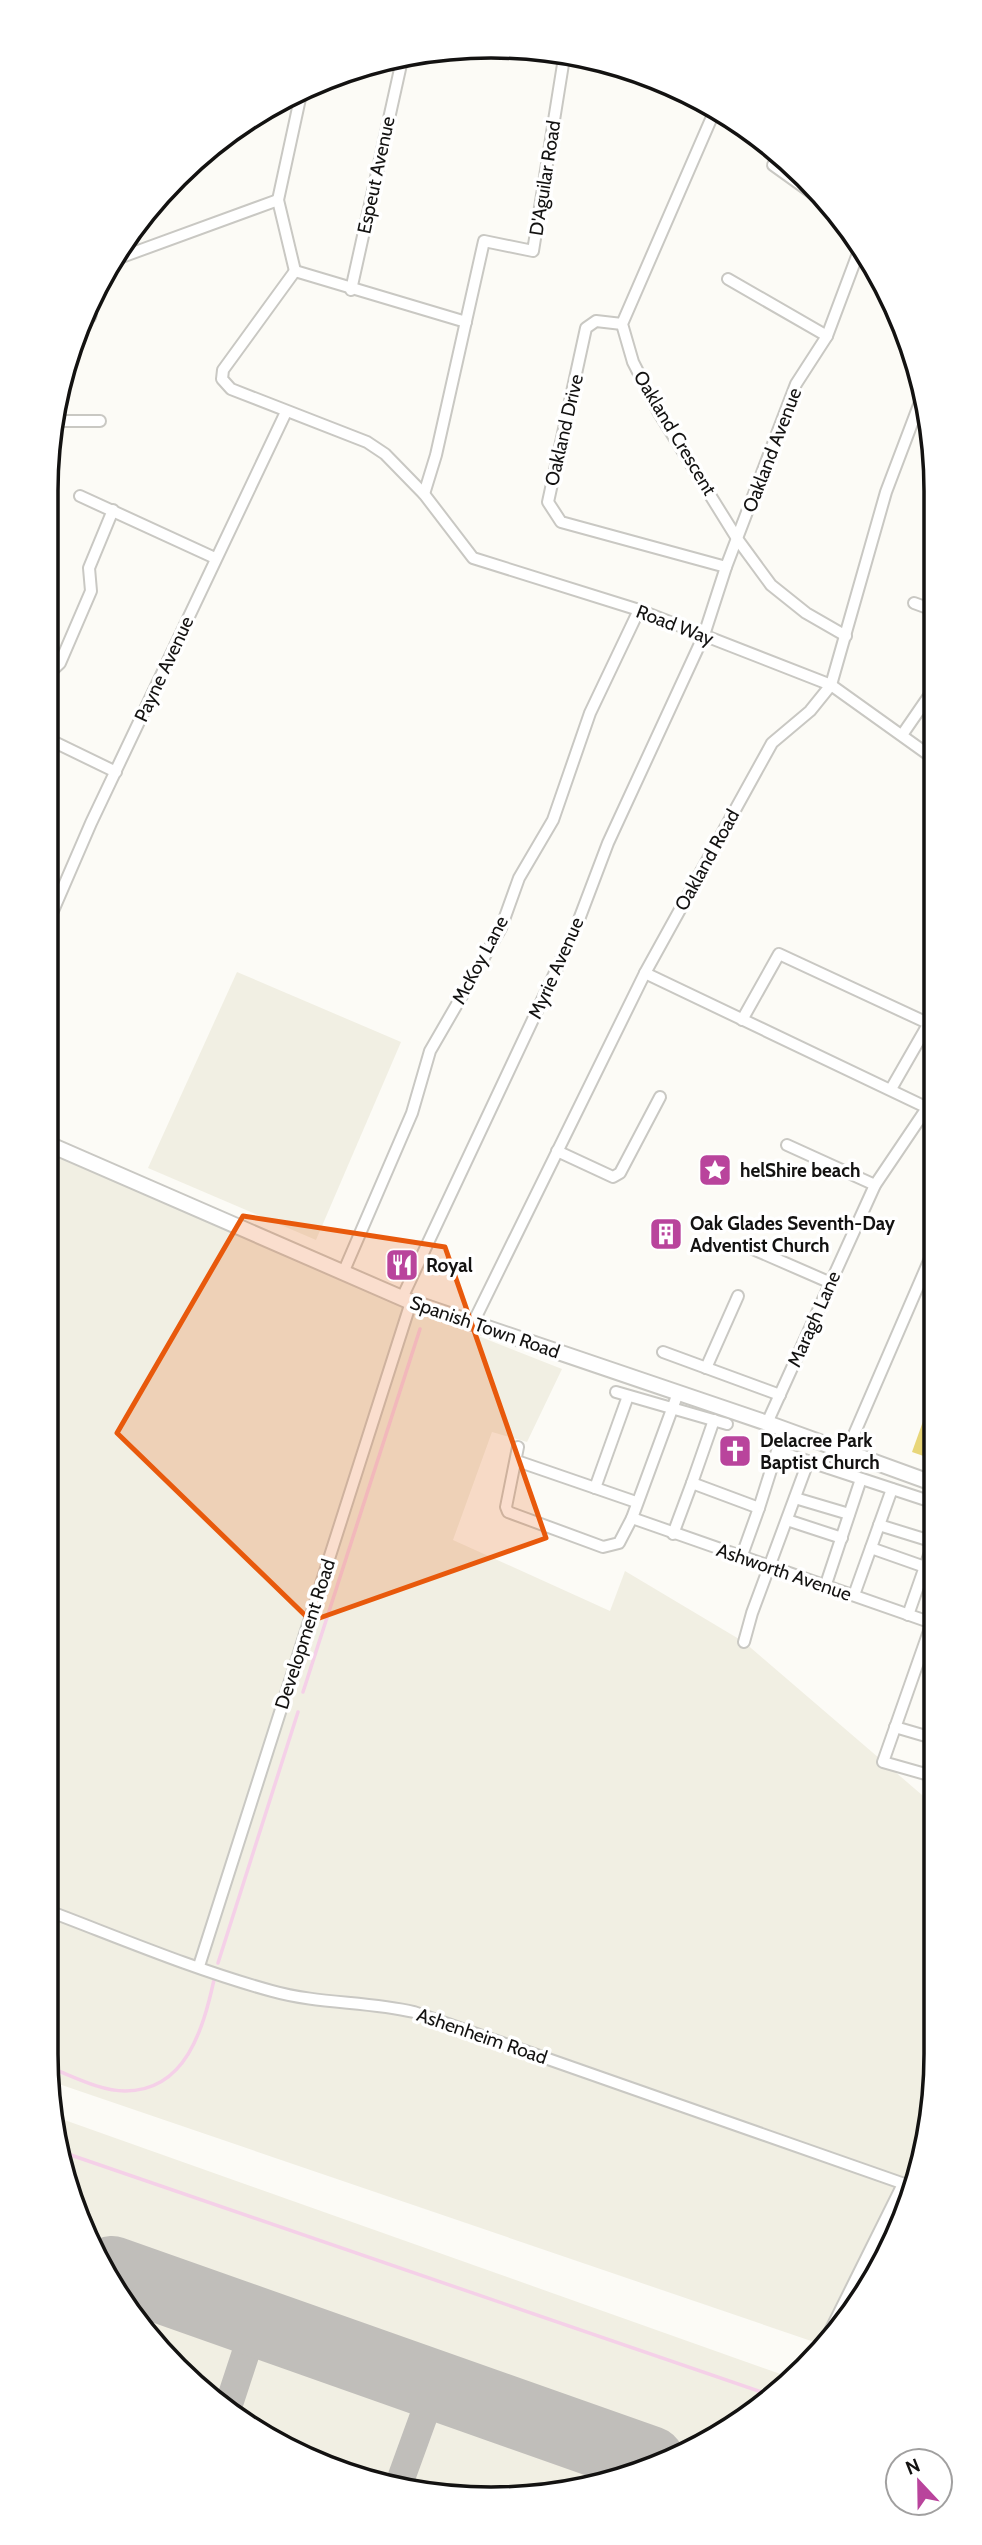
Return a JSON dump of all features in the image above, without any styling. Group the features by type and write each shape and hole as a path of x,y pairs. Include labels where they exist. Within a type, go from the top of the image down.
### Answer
{"main road":[{"name":"Spanish Town Road","path":"58,1148 406,1300 767,1423 924,1480"}],"street":[{"name":"D'Aguilar Road","path":"466,322 484,241 533,251 563,64"},
{"name":"Espeut Avenue","path":"351,290 400,67"},
{"path":"299,102 278,200 295,271 351,290 466,322 436,455 424,494"},
{"path":"622,324 711,118"},
{"path":"773,165 787,175"},
{"path":"128,255 278,200"},
{"name":"Oakland Avenue","path":"726,567 796,384 827,336 856,258"},
{"name":"Road Way","path":"295,271 223,370 222,379 231,389 367,442 385,454 424,494 473,558 639,610 831,685 924,751"},
{"path":"728,279 827,336"},
{"name":"Oakland Drive","path":"622,324 596,321 586,328 548,502 561,522 726,567"},
{"name":"Oakland Crescent","path":"622,324 633,362 659,413 738,540 771,585 806,613 846,636"},
{"name":"Oakland Road","path":"473,1323 645,973 772,743 810,711 831,685 887,492 917,411"},
{"name":"Payne Avenue","path":"58,901 215,558 286,412"},
{"path":"63,421 100,421"},
{"path":"80,496 215,558"},
{"path":"58,665 91,591 89,568 113,510"},
{"name":"Myrie Avenue","path":"406,1300 575,930 608,843 704,635 726,567"},
{"path":"914,603 924,607"},
{"name":"McKoy Lane","path":"343,1273 412,1113 430,1051 501,928 519,878 553,820 590,713 639,610"},
{"path":"902,735 924,703"},
{"path":"58,744 116,772"},
{"path":"742,1020 779,954 924,1017"},
{"path":"645,973 924,1106"},
{"path":"891,1090 924,1036"},
{"path":"557,1151 613,1177 620,1173 660,1097"},
{"name":"Maragh Lane","path":"767,1423 876,1185 924,1119"},
{"path":"787,1145 876,1185"},
{"path":"746,1245 831,1283"},
{"path":"846,1454 924,1271"},
{"path":"706,1368 738,1296"},
{"name":"Development Road","path":"199,1966 406,1300"},
{"path":"663,1352 780,1395"},
{"path":"616,1391 727,1424"},
{"path":"518,1447 506,1507 513,1514 603,1547 618,1543 632,1518 678,1393"},
{"path":"595,1488 628,1396"},
{"path":"673,1534 714,1420"},
{"path":"741,1559 777,1451 924,1499"},
{"path":"517,1461 636,1502"},
{"path":"744,1642 752,1613 808,1462"},
{"path":"825,1587 861,1479"},
{"path":"692,1483 759,1508"},
{"path":"854,1595 892,1489"},
{"path":"795,1498 849,1514"},
{"name":"Ashworth Avenue","path":"632,1518 770,1569 924,1618"},
{"path":"787,1520 842,1538"},
{"path":"879,1525 924,1537"},
{"path":"870,1548 924,1567"},
{"path":"908,1615 924,1570"},
{"path":"924,1647 883,1762 924,1774"},
{"path":"895,1727 924,1735"},
{"name":"Ashenheim Road","path":"58,1914 273,1992 331,2001 378,2004 414,2012 904,2184"},
{"path":"862,2277 892,2216"}],"highlighted area":[{"path":"243,1216 445,1247 546,1538 311,1621 117,1433"}],"shaded area":[{"path":"237,972 401,1042 316,1240 148,1168"},
{"path":"58,1156 402,1306 562,1369 527,1442 492,1432 453,1540 610,1611 625,1571 744,1642 924,1797 924,2054 921,2111 916,2139 904,2183 899,2186 823,2333 815,2342 59,2084"},
{"path":"924,1419 924,1456 912,1452"},
{"path":"62,2119 782,2375 732,2414 683,2443 630,2464 576,2479 519,2486 463,2486 406,2479 352,2464 299,2443 250,2414 205,2380 165,2340 131,2295 102,2246 81,2193"}],"waterway":[{"path":"303,1692 420,1329"},
{"path":"218,1963 298,1712"},
{"path":"59,2071 95,2086 125,2091 146,2088 163,2081 177,2069 197,2037 214,1980"},
{"path":"70,2155 762,2392"}],"taxiway":[{"path":"230,2400 256,2322"},
{"path":"401,2478 435,2385"}],"runway":[{"path":"117,2273 644,2459"}],"place":[{"name":"helShire beach","path":"715,1170"},
{"name":"Oak Glades Seventh-Day Adventist Church","path":"666,1234"},
{"name":"Royal","path":"402,1265"},
{"name":"Delacree Park Baptist Church","path":"735,1451"}]}
